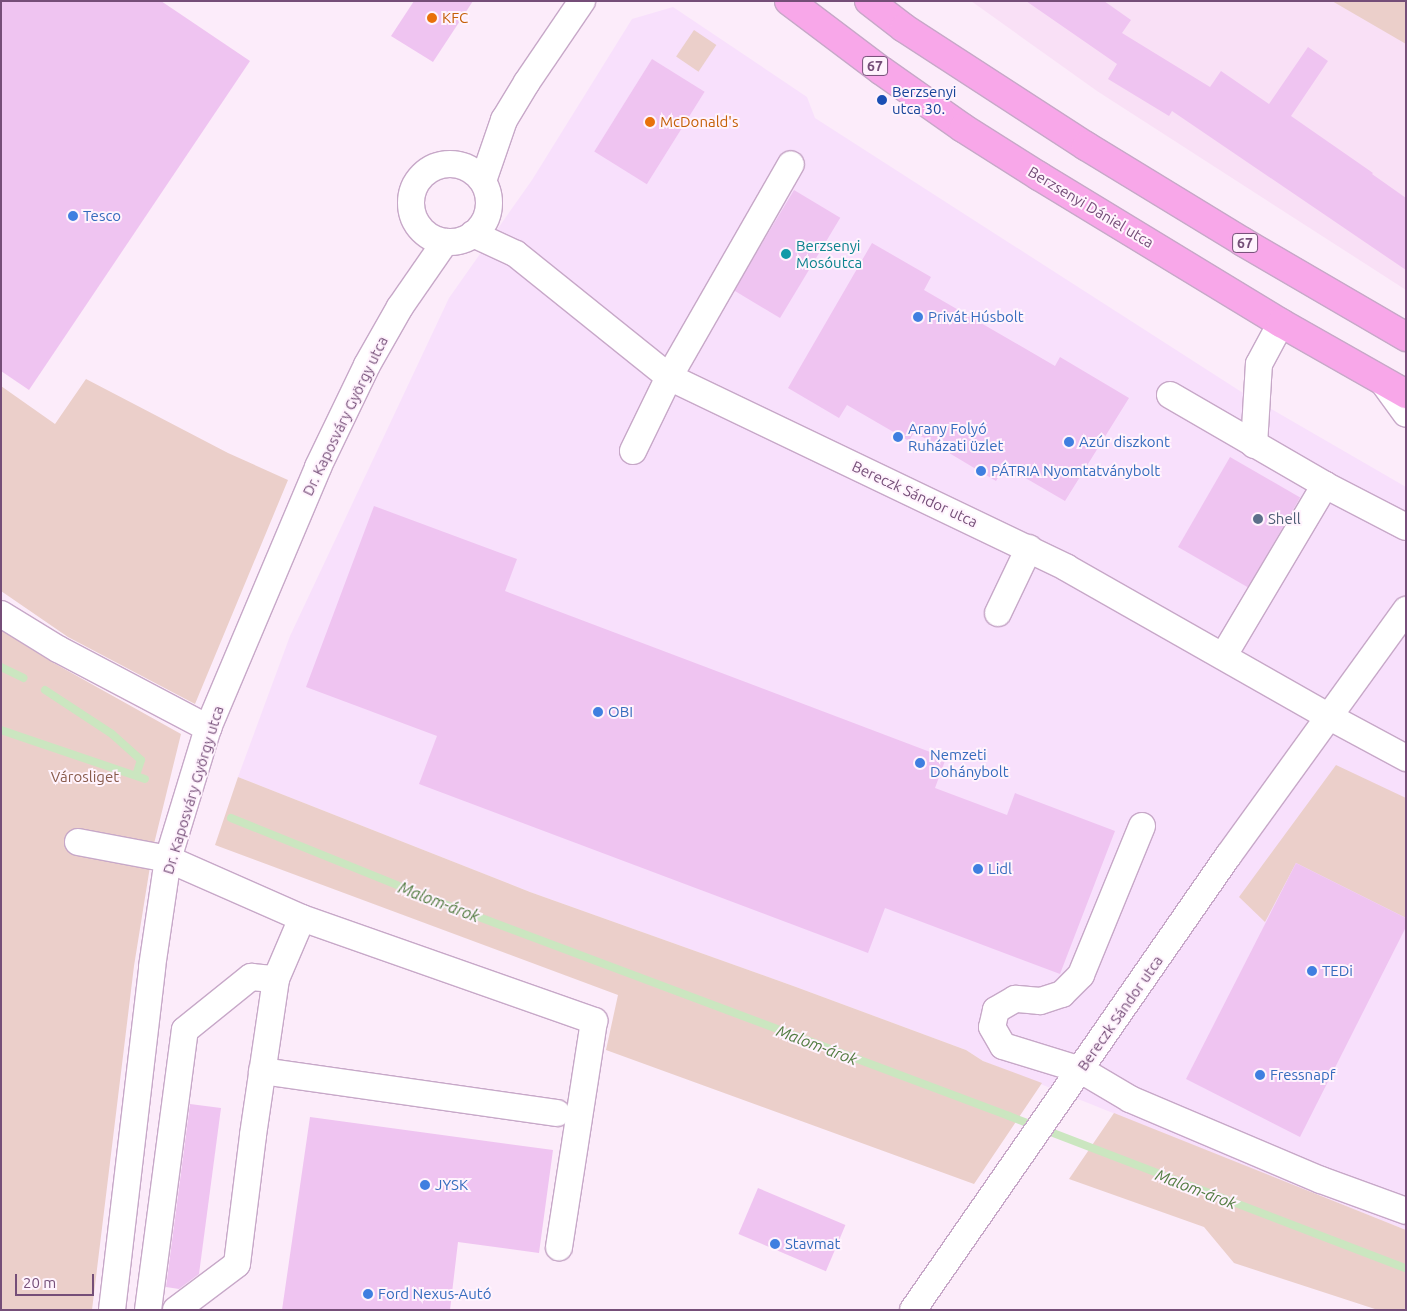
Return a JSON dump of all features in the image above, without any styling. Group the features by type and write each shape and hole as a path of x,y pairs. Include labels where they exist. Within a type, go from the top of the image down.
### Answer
{"main road":[{"name":"Berzsenyi Dániel utca","path":"789,1 882,71 963,128 1281,323 1394,388"},
{"name":"67","path":"869,1 904,28 1086,146 1243,242 1406,337"}],"street":[{"path":"483,181 504,120 527,82 582,1"},
{"path":"460,165 504,120"},
{"path":"447,163 460,165 476,173 483,181 488,197 480,224 463,240 446,242 436,240 422,231 411,212 410,199 417,181 434,166 447,163"},
{"path":"634,451 669,377 791,164"},
{"name":"Bereczk Sándor utca","path":"480,224 669,377 1028,548 1224,655 1328,716"},
{"name":"Dr. Kaposváry György utca","path":"400,306 422,231"},
{"name":"Dr. Kaposváry György utca","path":"114,1309 151,977 168,859 208,728 318,468 367,365 400,306 446,242"},
{"path":"1254,445 1259,364 1281,323"},
{"path":"1394,388 1406,414"},
{"path":"1170,395 1254,445 1406,527"},
{"path":"1224,655 1324,484"},
{"path":"998,613 1028,548"},
{"name":"Bereczk Sándor utca","path":"913,1310 1328,716 1406,610"},
{"path":"1,614 58,649 208,728"},
{"path":"1328,716 1406,758"},
{"path":"1142,826 1081,975 1062,994 1040,1001 1015,999 996,1010 992,1027 1003,1046 1081,1070 1130,1099 1321,1180 1406,1212"},
{"path":"78,842 168,859 302,918 594,1021 559,1247"},
{"path":"176,1310 237,1264 276,979 302,918"},
{"path":"148,1310 185,1030 251,977 276,979"},
{"path":"262,1071 557,1113"}],"shaded area":[{"path":"971,1 1406,1 1406,290 1097,91"},
{"path":"673,7 807,97 815,118 1240,391 1406,487 1406,1230 983,1061 966,1050 530,892 238,777 290,636 449,298 532,180 632,19"}],"green space":[{"path":"1332,1 1406,1 1406,44"},
{"path":"694,30 716,45 698,72 676,57"},
{"path":"86,379 228,453 288,480 195,704 68,637 1,591 1,386 55,424"},
{"name":"Városliget","path":"1,630 52,662 181,734 153,848 134,966 92,1310 1,1310"},
{"path":"1336,765 1406,798 1406,918 1296,863 1265,922 1239,897"},
{"path":"238,777 530,892 966,1050 983,1061 1042,1083 974,1184 606,1050 618,995 215,845"},
{"path":"1114,1113 1406,1230 1406,1310 1378,1310 1234,1263 1204,1227 1069,1179"}],"building":[{"name":"Tesco","path":"1,1 161,1 250,61 29,390 1,371"},
{"name":"KFC","path":"414,1 473,1 433,62 391,36"},
{"path":"1026,1 1104,1 1131,20 1122,33 1210,87 1221,71 1269,104 1308,47 1328,61 1291,116 1406,198 1406,270 1172,111 1169,116 1108,79 1117,64"},
{"name":"McDonald's","path":"652,59 705,92 647,184 594,151"},
{"name":"Berzsenyi Mosóutca","path":"794,190 840,218 780,318 734,290"},
{"path":"872,243 931,277 924,290 1055,366 1060,357 1129,398 1065,501 1005,466 996,481 914,432 909,441 847,405 839,418 788,388"},
{"name":"Shell","path":"1230,457 1300,498 1248,588 1178,547"},
{"name":"OBI","path":"374,506 517,559 505,591 946,758 935,788 1007,815 1015,793 1115,831 1060,974 885,908 868,953 419,784 437,736 306,687"},
{"name":"TEDi","path":"1296,863 1406,918 1406,927 1300,1137 1186,1079"},
{"path":"190,1104 221,1108 199,1274 179,1289 166,1287"},
{"name":"JYSK","path":"310,1117 553,1150 539,1253 458,1242 450,1310 282,1310"},
{"path":"758,1188 845,1225 826,1271 738,1234"}],"waterway":[{"path":"1,667 24,678"},
{"path":"45,690 112,734 141,760 136,775"},
{"name":"Malom-árok","path":"1,730 145,779"},
{"name":"Malom-árok","path":"231,818 439,902 1009,1116 1406,1268"}],"place":[{"name":"KFC","path":"432,18"},
{"name":"Berzsenyi utca 30.","path":"882,100"},
{"name":"McDonald's","path":"650,122"},
{"name":"Tesco","path":"73,216"},
{"name":"Berzsenyi Mosóutca","path":"786,254"},
{"name":"Privát Húsbolt","path":"918,317"},
{"name":"Arany Folyó Ruházati üzlet","path":"898,437"},
{"name":"Azúr diszkont","path":"1069,442"},
{"name":"PÁTRIA Nyomtatványbolt","path":"981,471"},
{"name":"Shell","path":"1258,519"},
{"name":"OBI","path":"598,712"},
{"name":"Nemzeti Dohánybolt","path":"920,763"},
{"name":"Lidl","path":"978,869"},
{"name":"TEDi","path":"1312,971"},
{"name":"Fressnapf","path":"1260,1075"},
{"name":"JYSK","path":"425,1185"},
{"name":"Stavmat","path":"775,1244"},
{"name":"Ford Nexus-Autó","path":"368,1294"}]}
